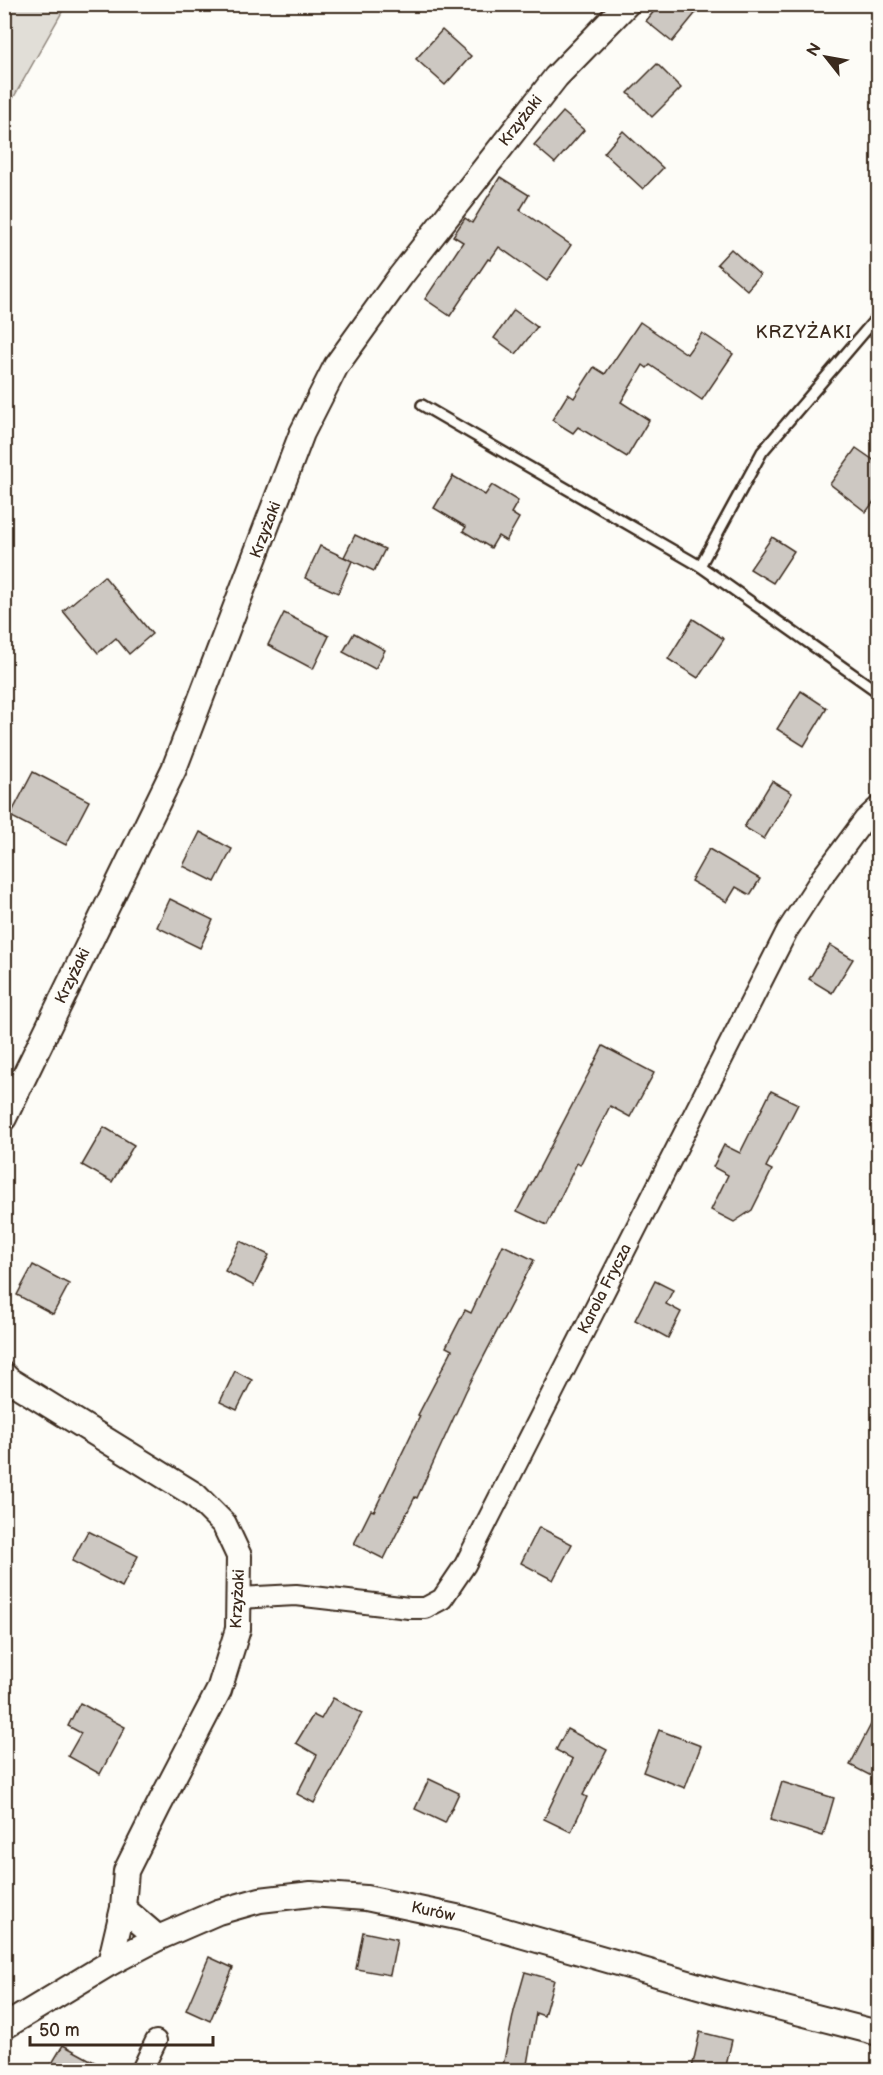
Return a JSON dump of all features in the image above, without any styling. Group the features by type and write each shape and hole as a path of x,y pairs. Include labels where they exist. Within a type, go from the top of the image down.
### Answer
{"street":[{"name":"Krzyżaki","path":"4,1118 174,769 302,433 336,366 400,277 556,77 627,4"},
{"name":"Karola Frycza","path":"239,1598 296,1595 409,1608 425,1608 442,1599 465,1565 498,1502 787,931 822,877 865,819 879,807"},
{"name":"Krzyżaki","path":"4,1375 195,1495 224,1524 239,1556 238,1629 219,1690 126,1871 123,1908 110,1963"},
{"name":"Kurów","path":"4,2027 110,1963 158,1938 218,1912 260,1900 311,1894 366,1898 461,1918 716,1991 879,2034"},
{"path":"123,1908 158,1938"},
{"path":"142,2070 156,2041"}],"lane":[{"path":"700,566 762,452 879,316"},
{"path":"422,405 700,566 879,692"}],"shaded area":[{"path":"5,4 66,5 11,102 5,119"}],"building":[{"path":"660,4 703,4 672,42 646,21"},
{"path":"442,30 471,56 445,85 416,59"},
{"path":"657,64 681,88 652,117 628,93"},
{"path":"563,112 584,130 555,163 534,145"},
{"path":"623,131 663,168 643,189 604,153"},
{"path":"500,177 529,195 520,210 571,245 547,281 499,247 490,260 488,259 450,316 425,299 463,242 453,236 465,218 472,223"},
{"path":"731,249 760,275 747,290 717,264"},
{"path":"514,310 537,327 516,354 494,338"},
{"path":"640,322 687,354 702,333 733,354 702,400 650,365 647,368 643,365 621,402 649,420 627,457 578,427 573,433 552,420 568,394 574,398 594,367 605,374"},
{"path":"856,448 879,464 879,495 866,512 830,484"},
{"path":"453,476 485,495 492,485 518,501 511,513 519,518 506,541 498,536 491,548 463,531 466,527 434,508"},
{"path":"355,535 385,549 374,571 344,557"},
{"path":"772,537 794,551 773,583 750,569"},
{"path":"320,546 352,561 338,593 305,578"},
{"path":"104,576 152,634 129,654 116,638 98,653 63,611"},
{"path":"284,613 329,636 313,669 268,645"},
{"path":"693,619 724,639 698,678 668,659"},
{"path":"354,633 385,650 375,669 343,652"},
{"path":"801,691 827,708 804,746 777,729"},
{"path":"33,772 89,801 66,845 10,816"},
{"path":"772,781 792,793 764,839 744,827"},
{"path":"200,832 232,849 215,882 183,866"},
{"path":"709,849 760,879 750,895 736,887 727,902 691,881"},
{"path":"170,899 213,920 200,948 157,927"},
{"path":"830,945 853,959 832,993 809,979"},
{"path":"603,1046 654,1073 630,1117 610,1106 580,1165 577,1163 547,1225 517,1211"},
{"path":"771,1091 798,1104 766,1167 772,1170 752,1210 734,1222 711,1210 728,1175 713,1167 724,1145 740,1153"},
{"path":"104,1127 134,1145 112,1182 82,1165"},
{"path":"240,1241 269,1255 254,1286 225,1271"},
{"path":"503,1245 534,1260 466,1391 417,1498 415,1497 384,1559 354,1544 371,1510 374,1511 420,1416 418,1415 452,1350 446,1347 465,1310 471,1313"},
{"path":"33,1265 69,1284 53,1314 17,1295"},
{"path":"655,1281 673,1290 666,1304 681,1312 668,1338 635,1320"},
{"path":"235,1371 252,1380 237,1410 220,1402"},
{"path":"539,1527 572,1544 553,1580 521,1563"},
{"path":"88,1531 138,1556 122,1587 72,1561"},
{"path":"333,1698 362,1713 314,1803 297,1794 317,1755 296,1743 313,1715 321,1719"},
{"path":"80,1703 125,1727 100,1774 68,1756 81,1733 68,1726"},
{"path":"879,1709 879,1780 850,1765"},
{"path":"567,1729 607,1750 583,1795 587,1797 571,1832 544,1819 573,1759 556,1750"},
{"path":"659,1730 701,1746 685,1788 643,1772"},
{"path":"429,1779 459,1793 445,1823 415,1809"},
{"path":"782,1782 834,1798 823,1836 770,1820"},
{"path":"363,1932 397,1939 390,1975 356,1969"},
{"path":"209,1957 233,1968 210,2021 186,2010"},
{"path":"525,1972 554,1980 544,2016 536,2013 526,2070 503,2066 514,2011"},
{"path":"700,2032 732,2040 725,2070 692,2068"},
{"path":"63,2045 109,2070 48,2070"}],"district":[{"name":"KRZYŻAKI","path":"804,332"}]}
